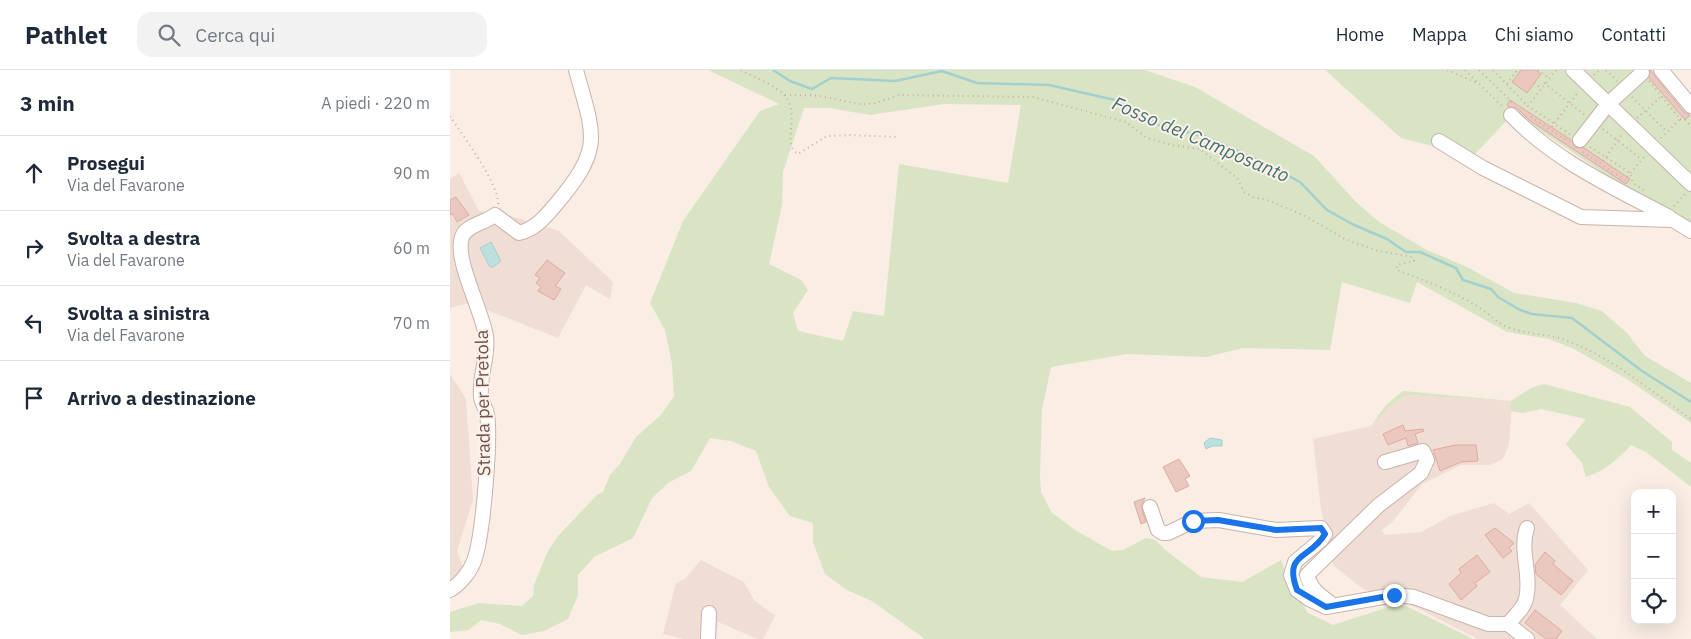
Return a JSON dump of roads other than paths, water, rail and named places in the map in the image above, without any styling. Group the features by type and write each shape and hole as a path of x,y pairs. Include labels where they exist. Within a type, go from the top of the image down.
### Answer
{"street":[{"name":"Strada per Pretola","path":"450,590 465,576 474,561 484,490 487,446 487,414 481,397 487,336 460,246 462,235 472,225 486,222 495,215 519,233 530,230 551,210 581,172 590,154 592,137 576,70"},
{"path":"1573,70 1691,184"},
{"path":"1660,70 1685,114"},
{"path":"1580,140 1608,104 1642,73"},
{"path":"1511,108 1529,133 1551,151 1596,179 1673,214 1691,231"},
{"path":"1439,141 1483,168 1581,217 1673,214"},
{"path":"1334,606 1316,594 1307,575 1378,505 1421,473 1427,460 1423,451 1385,462"},
{"path":"1150,507 1158,530 1163,533 1168,533 1193,521 1218,520 1276,530 1321,528 1325,534 1321,540 1295,562 1291,575 1297,590 1309,599 1326,607 1394,595 1414,596 1488,624 1508,624 1527,639"},
{"path":"1508,624 1526,599 1527,572 1524,537 1527,528"},
{"path":"708,639 709,613"}],"water":[{"path":"491,242 501,261 493,267 490,267 480,248"},
{"path":"1210,438 1222,440 1222,446 1212,446 1206,449 1204,443"}],"waterway":[{"name":"Fosso del Camposanto","path":"773,70 790,81 812,89 831,78 895,81 942,71 977,83 1049,85 1119,101 1162,127 1204,136 1260,161 1300,182 1327,210 1352,224 1387,239 1406,252 1420,252 1456,268 1463,280 1491,289 1498,297 1520,310 1532,314 1572,318 1642,371 1691,402"}]}
